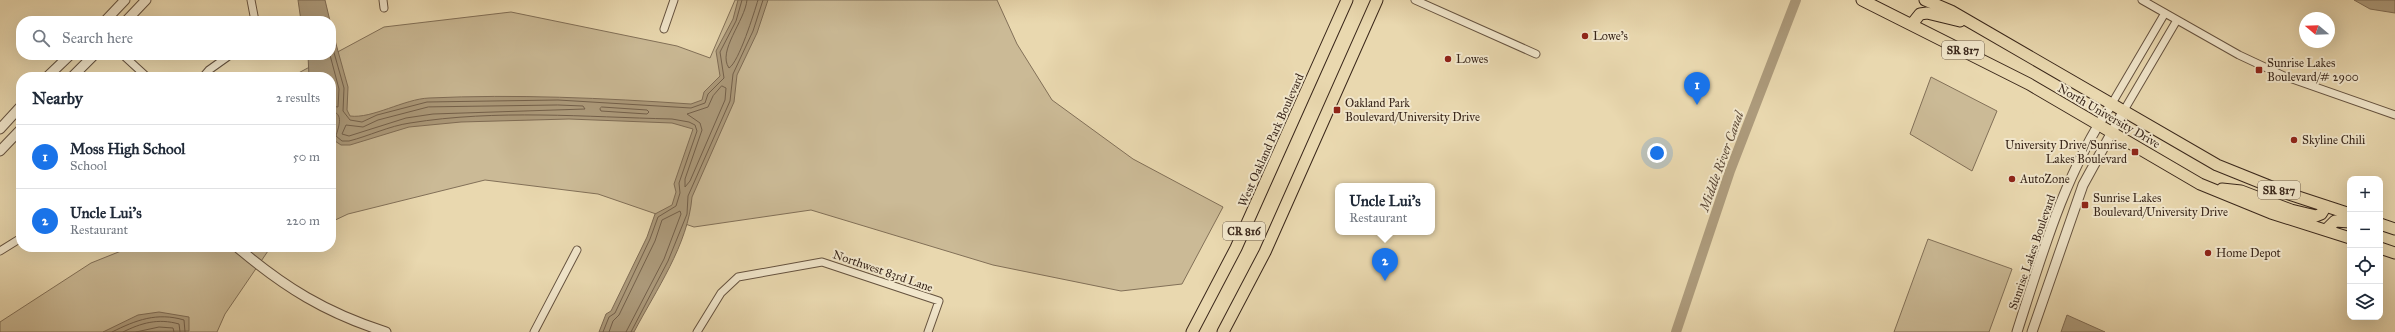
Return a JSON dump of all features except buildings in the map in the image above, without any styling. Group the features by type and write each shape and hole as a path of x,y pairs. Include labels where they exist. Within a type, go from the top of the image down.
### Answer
{"main road":[{"name":"West Oakland Park Boulevard","path":"1192,332 1236,248 1347,0"},
{"name":"CR 816","path":"1223,332 1263,256 1377,0"},
{"name":"North University Drive","path":"1862,0 2029,84 2110,133 2212,188 2271,213 2347,237"},
{"name":"North University Drive","path":"1930,1 2217,165 2289,194 2347,213"},
{"path":"1912,24 1920,14 1927,13 1972,24"},
{"path":"2212,188 2241,191 2291,210 2316,216 2321,214 2326,206"},
{"path":"2326,230 2335,221 2347,222"},
{"path":"2383,225 2395,229"},
{"path":"2383,232 2395,236"},
{"path":"2383,249 2395,253"}],"street":[{"path":"110,16 125,0"},
{"path":"131,16 146,0"},
{"path":"251,0 254,16"},
{"path":"383,0 384,8"},
{"path":"664,29 674,0"},
{"path":"1415,0 1536,54"},
{"path":"2142,0 2239,55 2284,76 2395,115"},
{"name":"Sunrise Lakes Boulevard","path":"2017,332 2069,181 2097,125 2111,105 2165,13"},
{"path":"2032,332 2078,198 2110,133 2177,20"},
{"path":"54,72 65,60"},
{"path":"77,72 89,60"},
{"path":"129,60 142,72"},
{"path":"207,72 223,60"},
{"path":"0,129 16,111"},
{"path":"0,151 16,134"},
{"path":"0,251 16,241"},
{"path":"534,332 577,250"},
{"path":"243,252 274,277 310,301 333,313 386,332"},
{"name":"Northwest 83rd Lane","path":"697,332 721,293 738,277 822,262 939,301 928,332"}],"shaded area":[{"path":"735,0 997,0 1017,44 1052,100 1133,159 1223,207 1182,284 1121,291 993,265 811,210 694,227 598,194 485,180 348,214 336,220 336,72 300,72 323,60 336,60 336,53 384,27 511,12 677,46 710,58"},
{"path":"1931,77 1997,111 1972,171 1910,134"},
{"path":"1928,239 2012,269 1989,332 1894,332"},
{"path":"118,252 267,252 225,314 217,332 0,332 0,322 91,263"}],"water":[{"path":"298,0 325,0 329,16 300,16"},
{"path":"738,0 768,0 757,33 737,75 734,102 692,197 689,215 678,250 634,332 599,332 606,314 611,311 647,237 655,214 672,205 676,192 674,184 693,129 672,123 569,119 461,122 409,127 350,145 341,145 336,142 336,72 309,72 308,60 336,60 336,44 348,87 347,110 350,116 368,115 419,99 429,98 494,96 560,97 691,104 702,100 704,92 720,76 716,51 733,19"},
{"path":"2354,0 2395,0 2395,13 2370,9"},
{"path":"159,312 189,317 189,331 103,332 138,315"},
{"path":"2067,315 2105,332 2061,332"}],"waterway":[{"name":"Middle River Canal","path":"1676,332 1730,171 1796,0"}],"place":[{"name":"Lowe's","path":"1585,36"},
{"name":"Lowes","path":"1448,59"},
{"name":"Sunrise Lakes Boulevard/# 2900","path":"2259,70"},
{"name":"Moss High School","path":"1697,105"},
{"name":"Oakland Park Boulevard/University Drive","path":"1337,110"},
{"name":"Skyline Chili","path":"2294,140"},
{"name":"University Drive/Sunrise Lakes Boulevard","path":"2135,152"},
{"name":"AutoZone","path":"2012,179"},
{"name":"Sunrise Lakes Boulevard/University Drive","path":"2085,205"},
{"name":"Home Depot","path":"2208,253"},
{"name":"Uncle Lui's","path":"1385,281"}]}
